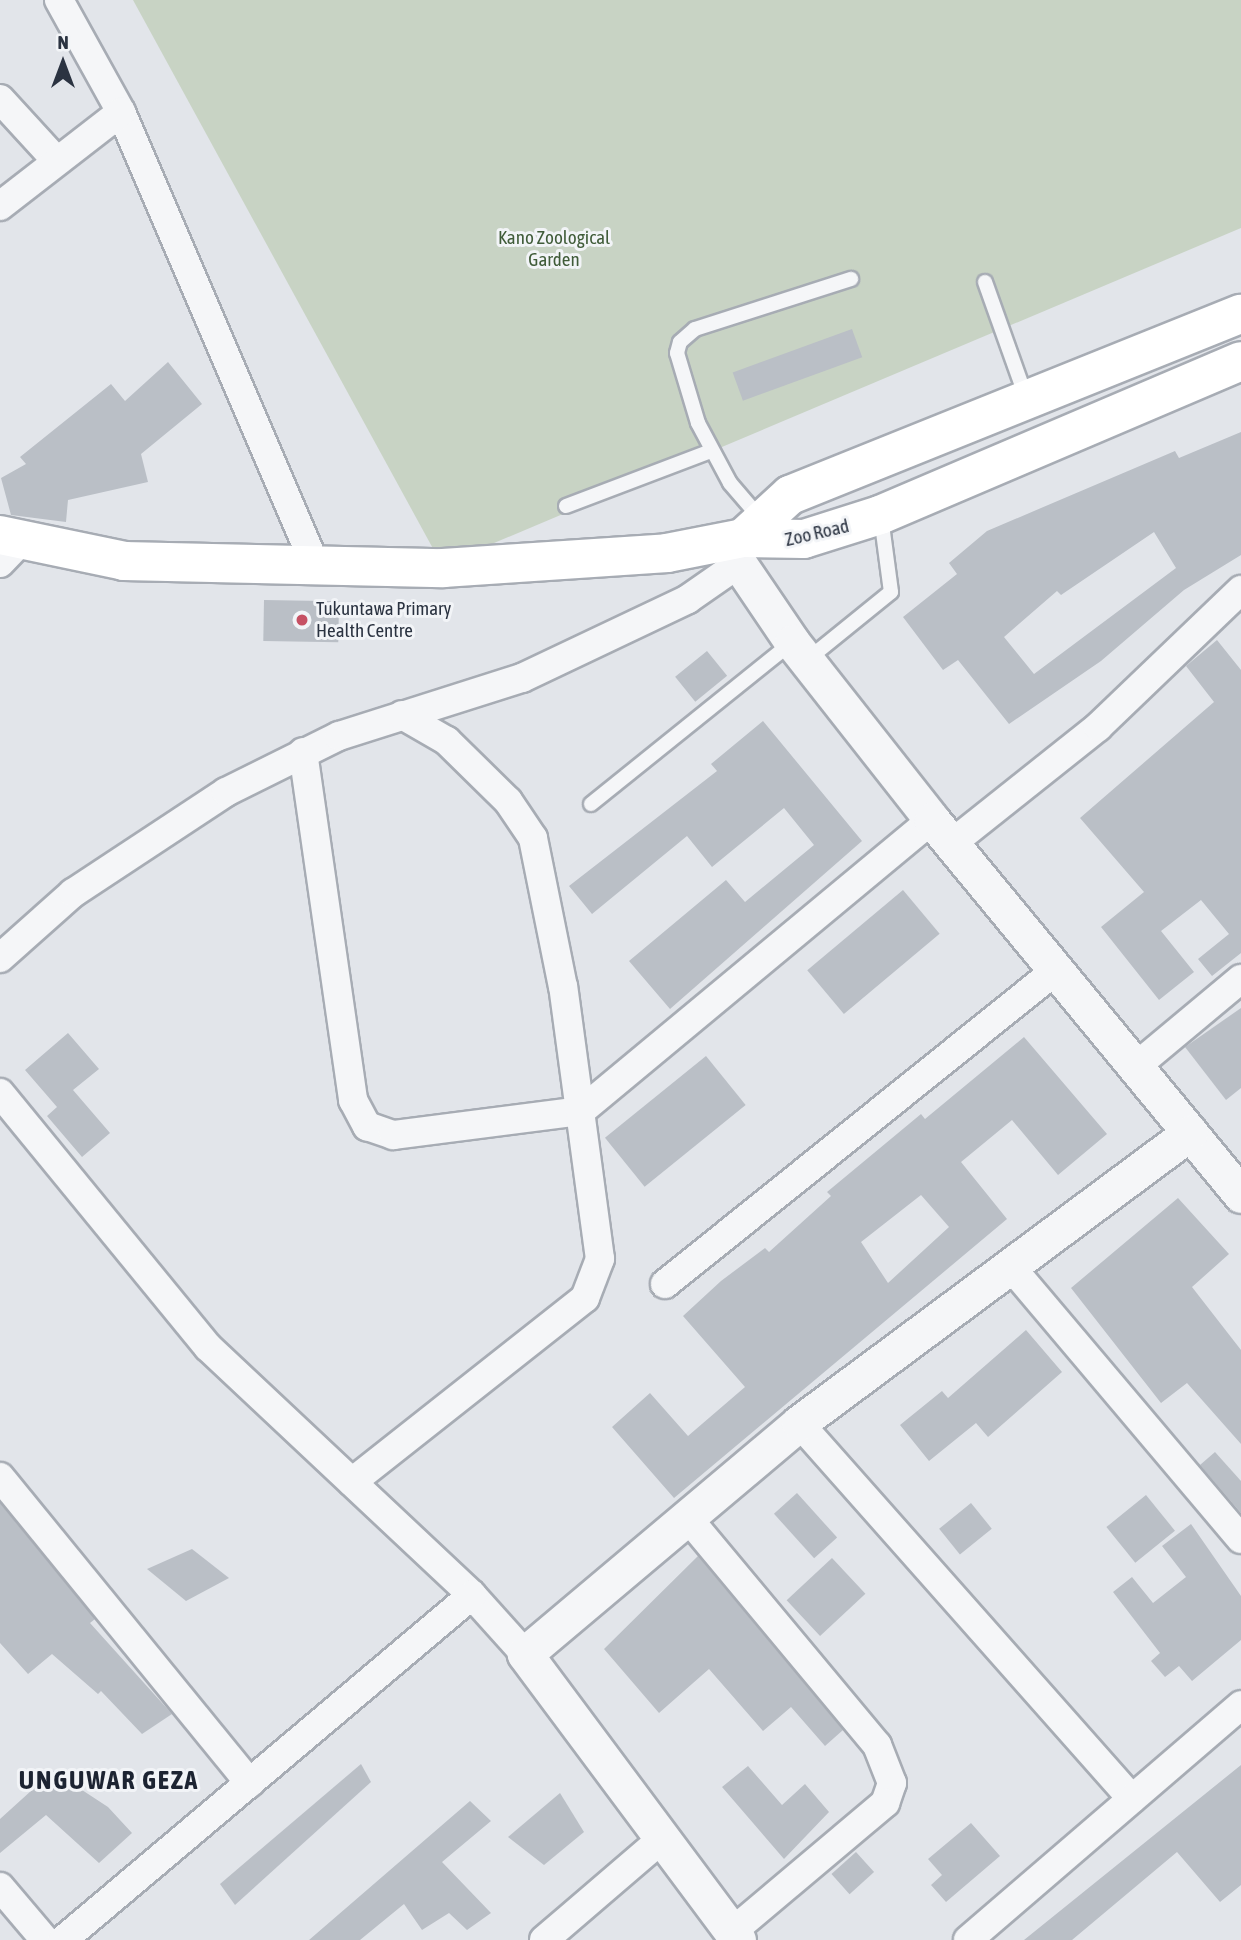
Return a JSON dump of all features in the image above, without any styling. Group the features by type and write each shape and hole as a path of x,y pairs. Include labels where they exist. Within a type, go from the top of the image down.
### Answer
{"main road":[{"name":"Zoo Road","path":"741,541 790,495 1241,314"},
{"name":"Zoo Road","path":"741,541 804,539 880,516 1241,361"},
{"path":"7,547 124,561 443,568 667,553 741,541"}],"street":[{"path":"59,0 121,112 316,566"},
{"path":"0,99 55,159"},
{"path":"0,206 55,159 121,112"},
{"path":"0,958 112,865 303,751 402,715 522,678 688,598 741,541 799,651 942,832 1241,1195"},
{"path":"303,751 353,1100 368,1126 393,1135 581,1111 942,832 1098,727 1241,590"},
{"path":"352,1482 591,1291 600,1247 547,890 533,838 508,801 447,741 402,715"},
{"path":"665,1284 1055,971"},
{"path":"1134,1068 1241,979"},
{"path":"0,1093 208,1347 472,1595 525,1654 664,1837 735,1936 885,1802 892,1783 877,1745 687,1517"},
{"path":"525,1654 799,1423 1190,1133"},
{"path":"1011,1267 1241,1539"},
{"path":"799,1423 1132,1799"},
{"path":"0,1477 250,1783"},
{"path":"64,1940 472,1595"},
{"path":"968,1940 1241,1705"},
{"path":"544,1940 664,1837"},
{"path":"0,1887 45,1940"}],"lane":[{"path":"741,541 677,353 680,342 695,329 851,279"},
{"path":"985,282 1026,399"},
{"path":"566,506 711,451"},
{"path":"591,804 799,651 891,592 880,516"}],"green space":[{"name":"Kano Zoological Garden","path":"133,0 1241,0 1241,228 442,565"}],"building":[{"path":"852,329 862,357 743,401 733,372"},
{"path":"168,362 202,404 141,454 148,482 68,500 66,522 11,515 1,478 26,464 20,457 111,384 125,401"},
{"path":"1241,432 1241,555 1184,590 1101,661 1009,724 958,660 943,670 903,617 957,574 949,563 987,531 1175,451 1179,458","holes":["1154,532 1176,568 1034,674 1004,637 1057,591 1061,595"]},
{"name":"Tukuntawa Primary Health Centre","path":"264,600 339,601 338,642 263,641"},
{"path":"1217,640 1241,670 1241,953 1212,976 1198,959 1229,934 1201,900 1161,931 1194,972 1159,1000 1101,927 1144,892 1080,818 1214,702 1186,666"},
{"path":"707,651 727,676 695,702 675,677"},
{"path":"763,721 862,841 670,1009 629,961 726,880 745,902 814,845 784,808 712,867 687,836 592,914 569,886 717,771 711,764"},
{"path":"903,890 940,934 844,1014 807,970"},
{"path":"1241,1008 1241,1088 1226,1100 1185,1047"},
{"path":"68,1033 99,1069 73,1090 110,1133 82,1157 47,1116 57,1107 25,1070"},
{"path":"1024,1037 1107,1134 1058,1175 1012,1120 961,1162 1007,1219 674,1498 612,1427 650,1393 688,1436 745,1387 683,1316 721,1281 765,1248 769,1252 831,1196 827,1192 921,1114 925,1119","holes":["921,1195 949,1227 888,1283 861,1242"]},
{"path":"706,1056 746,1105 645,1187 605,1138"},
{"path":"1178,1198 1229,1254 1192,1287 1241,1350 1241,1444 1187,1383 1161,1403 1071,1288"},
{"path":"1026,1330 1062,1372 988,1437 976,1423 929,1461 900,1425 942,1391 948,1398"},
{"path":"1215,1452 1241,1481 1241,1513 1200,1465"},
{"path":"797,1493 837,1538 814,1558 774,1514"},
{"path":"1146,1495 1175,1531 1135,1563 1106,1527"},
{"path":"0,1503 95,1619 90,1623 172,1714 142,1734 101,1691 98,1694 52,1654 28,1674 0,1643"},
{"path":"971,1503 992,1529 960,1554 939,1529"},
{"path":"1191,1524 1241,1596 1241,1640 1192,1681 1179,1666 1165,1677 1151,1661 1160,1653 1113,1592 1132,1577 1153,1603 1186,1577 1162,1546"},
{"path":"192,1549 229,1578 186,1601 147,1569"},
{"path":"698,1556 843,1730 825,1746 791,1707 763,1731 709,1669 659,1713 604,1649"},
{"path":"832,1558 865,1594 820,1636 787,1600"},
{"path":"361,1764 371,1782 235,1905 220,1884"},
{"path":"1241,1765 1241,1885 1220,1902 1177,1852 1072,1940 1024,1940"},
{"path":"748,1766 782,1805 805,1784 829,1812 784,1859 722,1787"},
{"path":"53,1771 108,1807 132,1833 99,1863 46,1815 0,1853 0,1819"},
{"path":"560,1793 584,1832 544,1865 508,1837"},
{"path":"470,1801 491,1821 442,1862 491,1913 467,1930 449,1913 422,1930 404,1904 360,1940 309,1940"},
{"path":"971,1823 1000,1856 946,1902 931,1885 942,1875 928,1859"},
{"path":"856,1852 874,1872 850,1894 831,1874"}],"place":[{"name":"Tukuntawa Primary Health Centre","path":"302,620"}],"district":[{"name":"UNGUWAR GEZA","path":"109,1781"}]}
